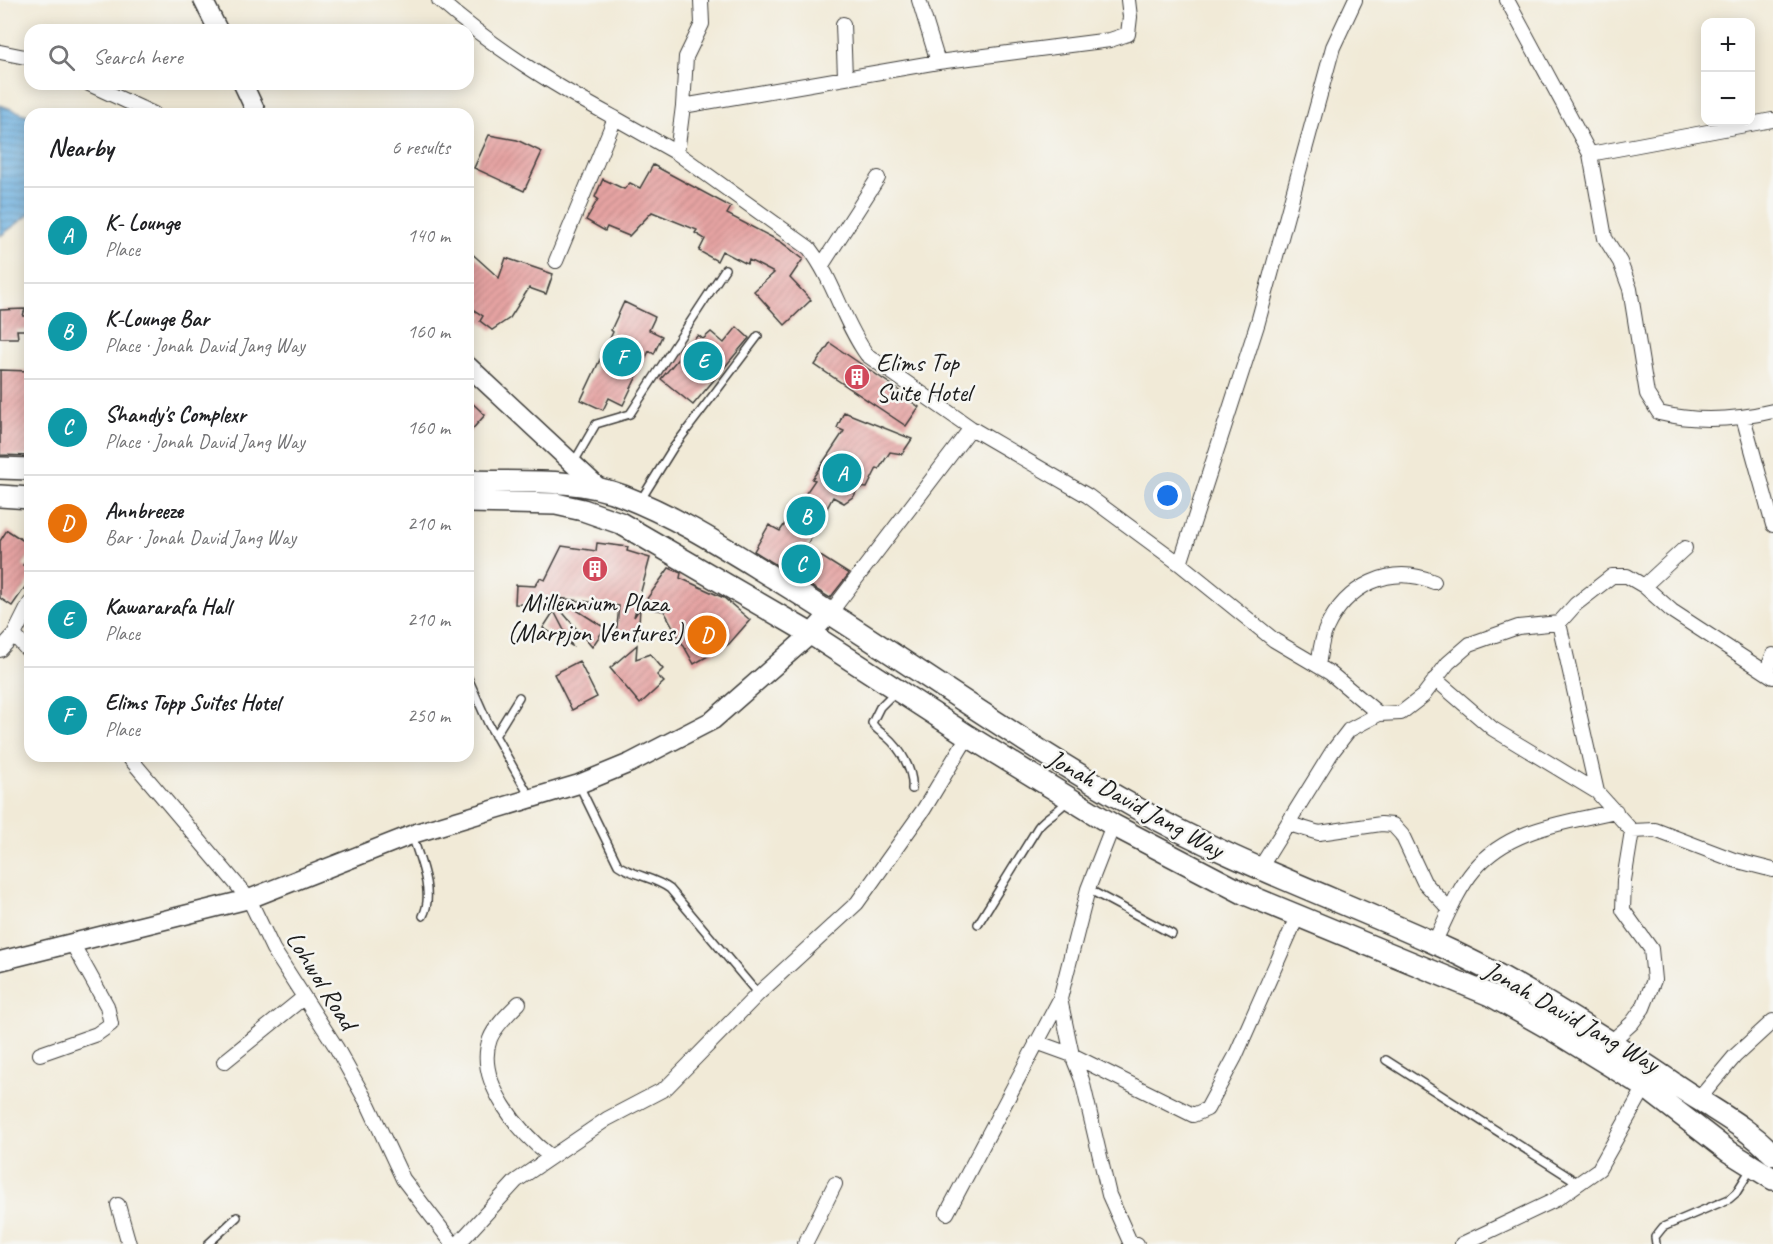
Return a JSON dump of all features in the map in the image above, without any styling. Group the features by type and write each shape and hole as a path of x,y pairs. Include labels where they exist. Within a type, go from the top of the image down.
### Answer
{"main road":[{"path":"0,468 24,469"},
{"path":"474,481 565,484 600,489 639,503 684,524 830,613 984,717 1132,806 1202,843 1434,943 1517,986 1611,1042 1698,1100 1738,1122 1773,1154"},
{"path":"0,496 24,498"},
{"name":"Jonah David Jang Way","path":"474,502 556,504 583,510 620,523 812,634 968,736 1113,825 1297,917 1490,995 1645,1087 1728,1151 1773,1179"}],"street":[{"path":"203,0 215,24"},
{"path":"440,0 467,24"},
{"path":"677,153 686,57 702,24 701,0"},
{"path":"919,0 938,62"},
{"path":"683,106 938,62 1110,40 1128,34 1130,17 1128,0"},
{"path":"1180,564 1257,322 1333,47 1355,0"},
{"path":"1507,0 1590,154 1605,238 1620,262 1630,289 1647,394 1659,414 1686,420 1743,417 1773,411"},
{"path":"843,24 846,77"},
{"path":"474,30 543,79 677,153 809,248 822,265 855,338 867,355 971,428 1088,496 1180,564 1274,640 1318,666 1379,714"},
{"path":"0,52 24,57"},
{"path":"102,90 141,108"},
{"path":"246,90 254,108"},
{"path":"556,261 615,118"},
{"path":"1590,154 1772,120"},
{"path":"822,265 878,178"},
{"path":"474,372 600,489"},
{"path":"1743,417 1773,525"},
{"path":"0,961 249,899 412,835 579,784 656,751 713,720 812,634 971,428"},
{"path":"1644,586 1684,548"},
{"path":"1318,666 1326,630 1334,616 1350,598 1374,579 1391,574 1406,574 1434,582"},
{"path":"1260,867 1332,752 1349,730 1379,714 1401,713 1423,696 1448,663 1470,644 1518,627 1558,623 1576,604 1612,576 1626,576 1644,586 1672,611 1770,674 1773,655"},
{"path":"0,650 14,635 24,615"},
{"path":"1558,623 1597,792"},
{"path":"14,635 24,646"},
{"path":"1435,680 1492,729 1597,792 1632,831 1624,880 1623,910 1651,949 1654,980 1643,1008 1632,1023 1611,1042"},
{"path":"458,1244 516,1181 607,1119 666,1088 758,994 857,903 924,808 968,736"},
{"name":"Lohwol Road","path":"133,762 249,899 273,949 336,1047 369,1106 403,1179 453,1244"},
{"path":"1434,943 1473,870 1506,840 1557,824 1616,812"},
{"path":"1289,824 1319,833 1381,824 1393,825 1402,835 1424,882 1450,910"},
{"path":"947,1213 1060,999 1088,889 1113,825"},
{"path":"1632,831 1655,830 1734,860 1773,870"},
{"path":"1036,1042 1072,1055 1193,1115 1207,1109 1235,1057 1297,917"},
{"path":"40,1054 97,1034 111,1024 107,1006 72,943"},
{"path":"224,1062 303,998"},
{"path":"1060,999 1072,1055 1082,1080 1110,1195 1130,1242 1137,1244"},
{"path":"519,1003 490,1037 487,1051 490,1074 501,1103 518,1126 551,1157"},
{"path":"1698,1100 1735,1056 1773,1021"},
{"path":"1462,1244 1555,1200 1599,1169 1645,1087"},
{"path":"805,1244 835,1184"},
{"path":"118,1204 129,1244"}],"lane":[{"path":"573,465 596,424 630,414 725,269"},
{"path":"639,503 673,448 758,336"},
{"path":"897,690 880,707 872,723 875,729 888,738 904,758 913,781 912,789"},
{"path":"474,691 495,736 517,770 531,800"},
{"path":"495,736 519,697"},
{"path":"579,784 618,866 627,872 656,879 670,889 758,994"},
{"path":"978,924 1043,820 1062,809 1069,798"},
{"path":"412,835 425,884 428,906 423,916"},
{"path":"1088,889 1172,934"},
{"path":"1386,1060 1580,1184"},
{"path":"1656,1244 1655,1237 1663,1227 1729,1199 1736,1193 1753,1166"},
{"path":"208,1244 237,1217"}],"water":[{"path":"0,105 24,114 24,218 0,236"}],"building":[{"path":"489,135 517,140 542,152 524,191 474,168"},
{"path":"653,165 731,207 727,214 781,242 803,259 790,278 811,300 785,325 754,291 774,273 749,260 747,264 722,251 717,261 699,251 705,239 695,233 697,230 652,212 629,236 607,227 605,231 586,220 598,199 595,197 603,179 624,189 630,183 640,188"},
{"path":"474,255 499,278 506,258 553,274 546,294 529,288 510,318 492,330 480,321 483,316 474,310"},
{"path":"624,302 655,317 649,330 662,336 654,354 649,351 623,405 609,398 603,410 581,400 613,332 611,330"},
{"path":"24,309 24,330 17,330 18,338 0,338 0,310"},
{"path":"737,327 749,338 693,405 661,379 698,335 703,339 711,332 724,343"},
{"name":"Elims Top Suite Hotel","path":"830,343 899,390 898,392 919,407 906,426 815,365"},
{"path":"0,370 24,371 24,456 0,455"},
{"path":"474,405 485,415 474,427"},
{"path":"844,412 912,439 902,454 890,452 879,469 877,468 867,488 858,487 854,496 844,503 833,497 806,547 849,574 830,598 754,551 769,525 780,531 815,480 812,479 844,431 837,428"},
{"path":"7,530 24,541 24,589 12,606 0,598 0,541"},
{"path":"597,543 628,547 627,551 650,558 634,617 640,608 638,639 616,636 619,606 558,598 605,628 592,647 553,601 547,605 515,604 516,585 535,586 540,578 545,580 562,546 596,551"},
{"path":"669,568 681,573 680,578 724,598 750,620 729,644 694,664 664,611 641,607"},
{"path":"554,611 572,646 543,628"},
{"path":"637,645 636,659 650,654 663,669 657,675 664,682 640,704 610,668"},
{"path":"579,661 597,697 572,710 554,674"}],"place":[{"name":"Elims Topp Suites Hotel","path":"622,357"},
{"name":"Kawararafa Hall","path":"703,361"},
{"name":"Elims Top Suite Hotel","path":"857,377"},
{"name":"K- Lounge","path":"842,473"},
{"name":"K-Lounge Bar","path":"806,516"},
{"name":"Shandy's Complexr","path":"801,564"},
{"name":"Millennium Plaza (Marpjon Ventures)","path":"595,569"},
{"name":"Annbreeze","path":"707,635"}]}
